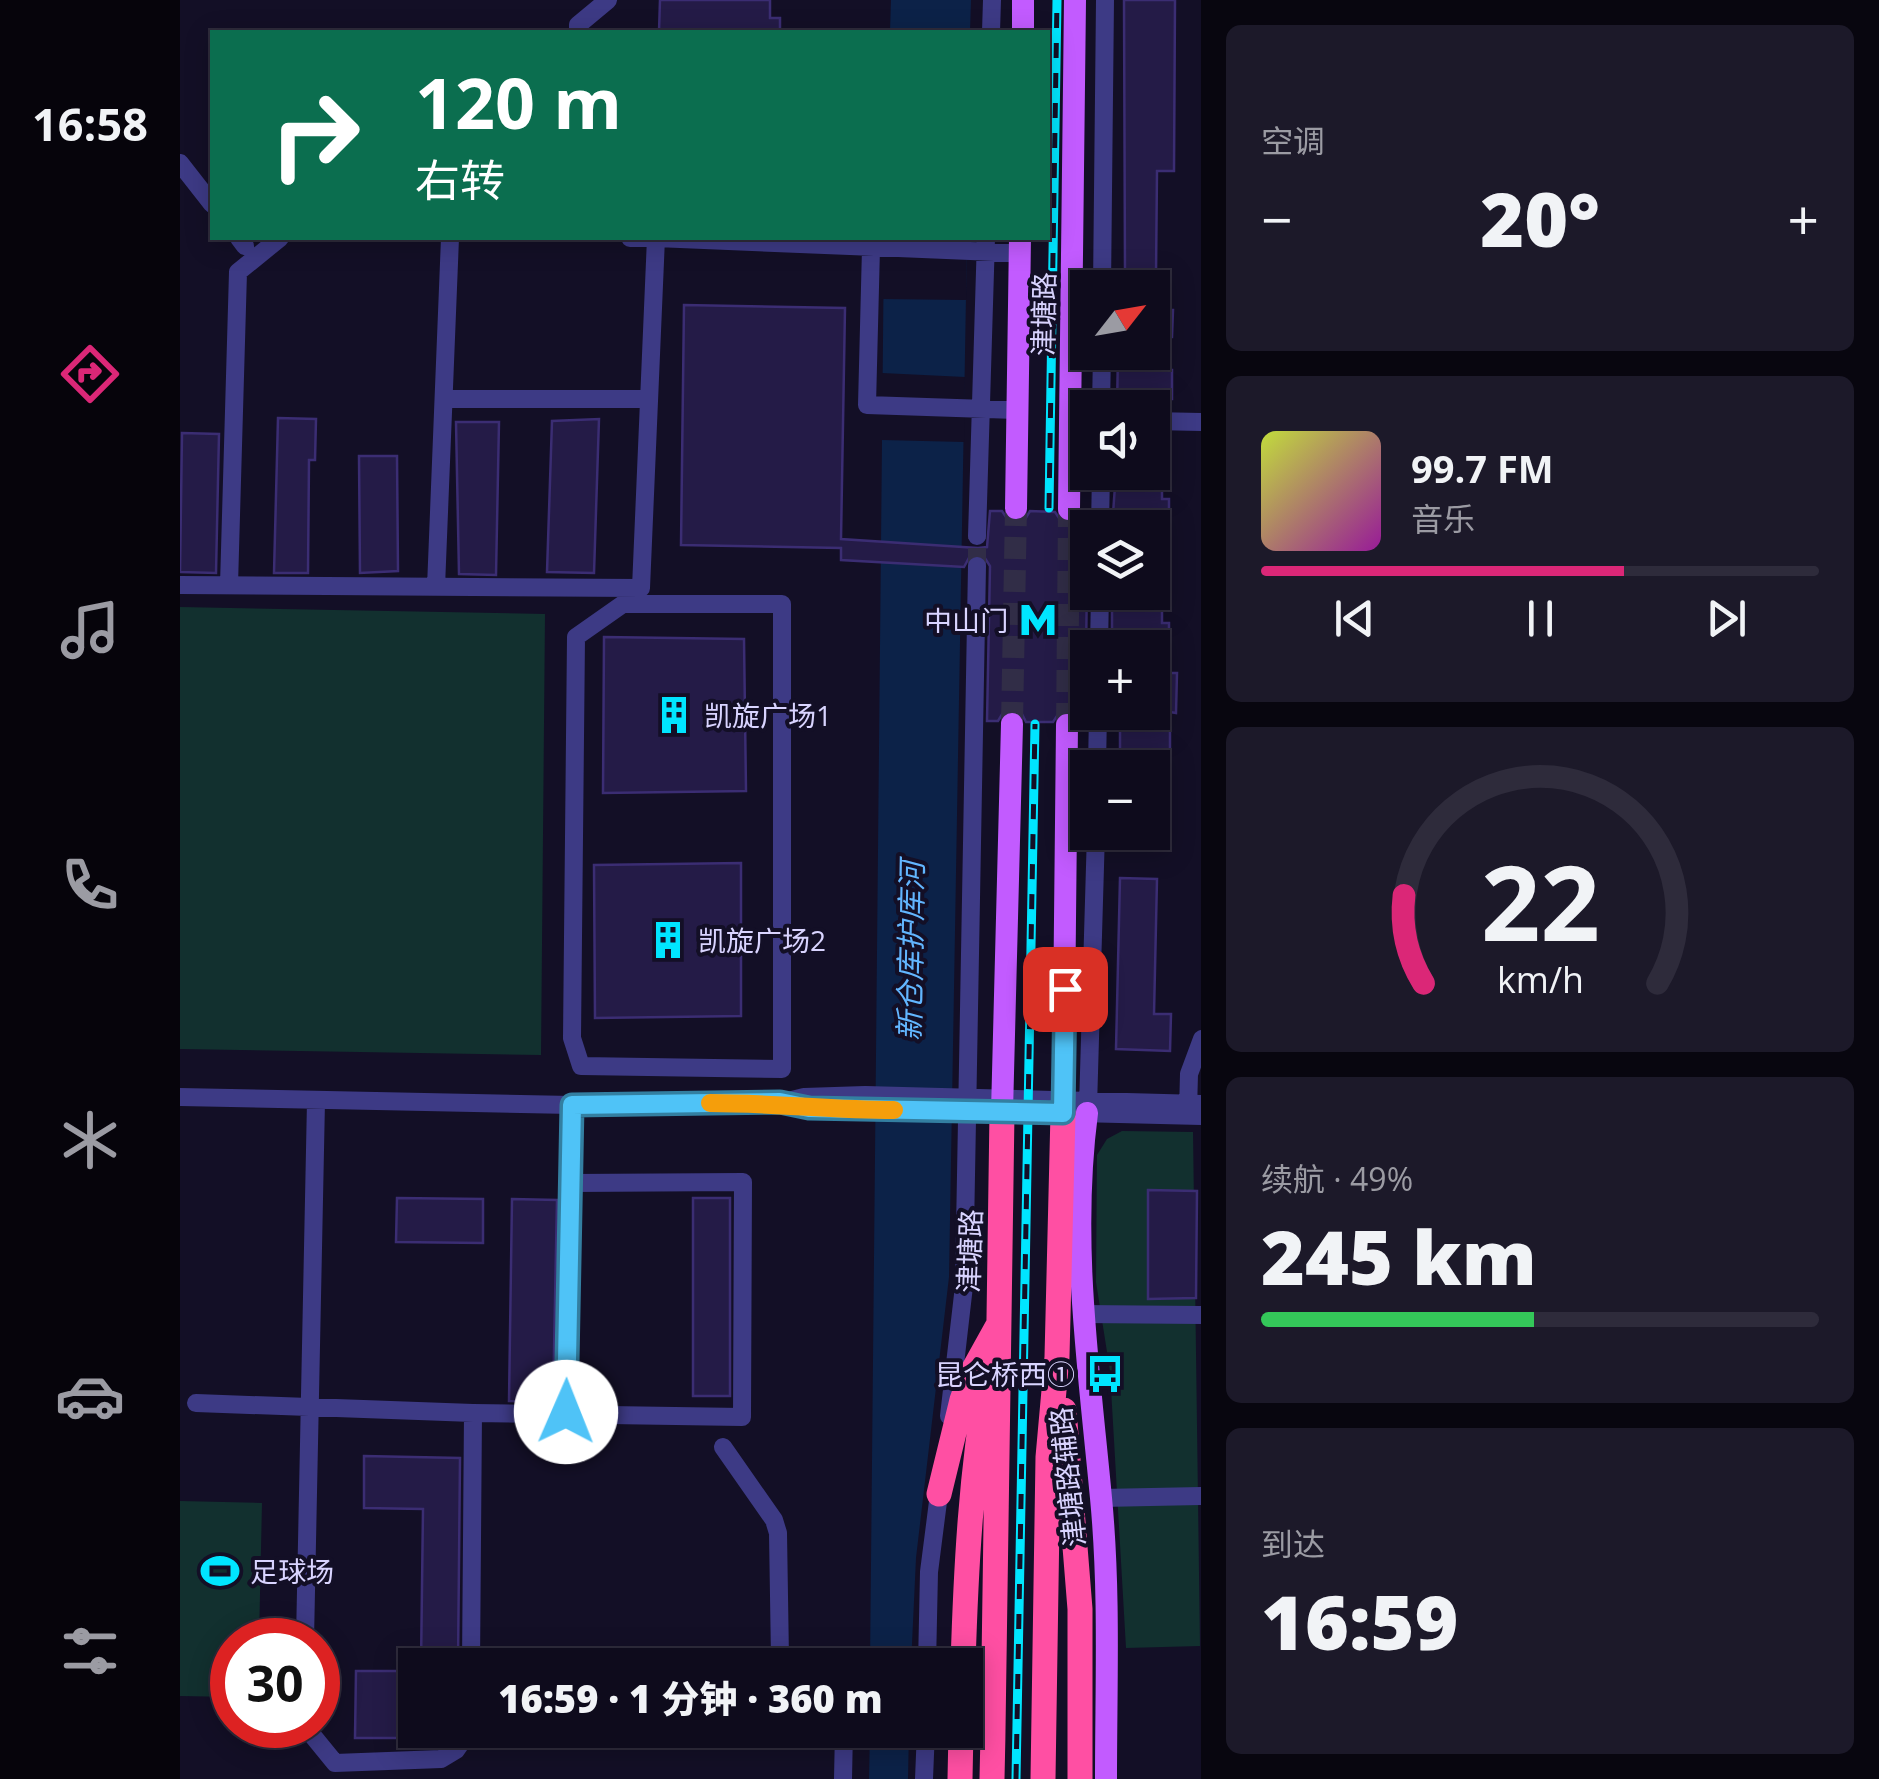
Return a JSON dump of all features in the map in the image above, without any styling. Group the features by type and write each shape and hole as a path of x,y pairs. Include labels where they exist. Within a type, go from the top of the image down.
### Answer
{"highway":[{"name":"津塘路","path":"992,1779 1002,1104"},
{"path":"1043,1779 1048,1457 1075,1106"},
{"path":"939,1494 962,1400 997,1326"},
{"path":"963,1648 966,1558 978,1422 997,1326"},
{"path":"1057,1357 1080,1609 1080,1779"},
{"path":"960,1779 961,1748"}],"main road":[{"path":"1023,30 1024,0"},
{"name":"津塘路","path":"1075,0 1079,390"},
{"name":"津塘路","path":"1016,508 1020,245"},
{"name":"津塘路","path":"1069,509 1071,490"},
{"name":"津塘路","path":"1002,1104 1012,724"},
{"path":"1067,725 1075,1106"},
{"name":"津塘路辅路","path":"1075,1106 1082,1314 1107,1594 1106,1779"}],"street":[{"path":"578,30 578,25 608,0"},
{"path":"991,30 992,0"},
{"path":"1102,270 1105,0"},
{"path":"180,163 210,201"},
{"path":"229,585 238,272 278,240"},
{"path":"436,586 450,240"},
{"path":"180,585 641,588 656,240"},
{"path":"701,240 962,252 986,245 1020,245"},
{"path":"977,536 986,245"},
{"path":"880,248 867,406 1016,410"},
{"path":"446,399 649,400"},
{"path":"1170,421 1201,422"},
{"path":"927,1648 928,1572 964,1286 963,1104 977,566"},
{"path":"780,1102 782,1069 782,604 622,604 576,637 572,1038 581,1066 782,1069"},
{"path":"1075,1106 1095,850"},
{"path":"180,1096 572,1105 780,1102 804,1097 866,1102 1195,1109 1188,1074 1201,1042"},
{"path":"305,1618 316,1101"},
{"path":"566,1412 572,1105"},
{"path":"196,1403 742,1417 743,1182 571,1183"},
{"path":"1082,1314 1201,1315"},
{"path":"472,1648 474,1413"},
{"path":"724,1447 774,1520 778,1533 780,1648"},
{"path":"1101,1498 1201,1496"},
{"path":"323,1748 335,1763 441,1758 457,1748"},
{"path":"843,1779 844,1748"},
{"path":"924,1779 925,1748"}],"green space":[{"path":"180,607 545,614 541,1055 180,1049"},
{"path":"1122,1131 1193,1132 1200,1646 1126,1648 1110,1371 1096,1282 1097,1155 1107,1139"},
{"name":"足球场","path":"180,1501 262,1503 259,1618 210,1618 210,1697 180,1696"}],"water":[{"path":"891,0 971,0 970,30 890,30"},
{"name":"新仓库护库河","path":"884,240 967,240 949,1277 916,1558 912,1648 870,1648"},
{"path":"870,1748 909,1748 908,1779 869,1779"}],"pier":[{"path":"879,240 967,240 966,300 879,299"},
{"path":"882,373 965,377 964,442 882,440"}],"building":[{"path":"660,0 770,0 770,18 780,18 780,30 659,30"},
{"path":"1124,0 1175,0 1174,171 1157,171 1156,270 1125,270"},
{"path":"684,305 845,308 841,539 987,547 990,511 1002,511 1008,520 1017,523 1024,521 1030,511 1055,512 1061,521 1070,524 1070,610 1087,610 1086,630 1070,630 1070,711 1059,713 1053,722 1026,722 1021,712 1011,709 1004,711 998,721 987,721 990,566 983,555 970,556 964,567 841,560 841,548 681,545"},
{"path":"1170,310 1173,310 1170,337"},
{"path":"1118,370 1172,370 1172,399 1170,390 1117,390"},
{"path":"278,418 316,419 315,460 309,460 308,573 274,573"},
{"path":"599,419 594,573 547,572 552,421"},
{"path":"456,422 499,422 496,575 459,574"},
{"path":"182,433 219,434 216,573 180,572"},
{"path":"359,456 397,456 398,571 360,573"},
{"path":"1115,490 1162,490 1162,499 1169,499 1169,510 1113,510"},
{"path":"1112,610 1162,610 1162,623 1169,623 1169,630 1112,630"},
{"name":"凯旋广场1","path":"604,637 744,639 746,791 603,793"},
{"path":"1170,673 1177,673 1176,713 1170,712"},
{"path":"1120,730 1170,730 1170,750 1120,750"},
{"name":"凯旋广场2","path":"741,863 741,1016 595,1018 594,865"},
{"path":"1120,878 1157,879 1154,1014 1171,1014 1170,1051 1116,1049"},
{"path":"1148,1190 1197,1191 1196,1298 1148,1299"},
{"path":"397,1198 483,1199 483,1243 396,1242"},
{"path":"693,1198 730,1198 730,1396 693,1396"},
{"path":"512,1199 557,1200 553,1402 509,1401"},
{"path":"364,1456 460,1458 458,1648 421,1648 423,1509 364,1508"},
{"path":"356,1671 398,1671 398,1738 355,1738"}],"tunnel":[{"path":"1012,724 1016,508"},
{"path":"1067,725 1069,509"},
{"path":"977,536 977,566"}],"railway":[{"path":"1049,508 1057,0"},
{"path":"1016,1779 1035,724"}],"slow traffic":[{"path":"710,1103 780,1102 801,1108 894,1110"}],"place":[{"name":"中山门","path":"1038,620"},
{"name":"凯旋广场1","path":"674,715"},
{"name":"凯旋广场2","path":"668,940"},
{"name":"昆仑桥西①","path":"1105,1374"},
{"name":"足球场","path":"220,1571"}],"route":[{"path":"566,1412 572,1105 780,1102 801,1108 1063,1113 1065,989"}]}
